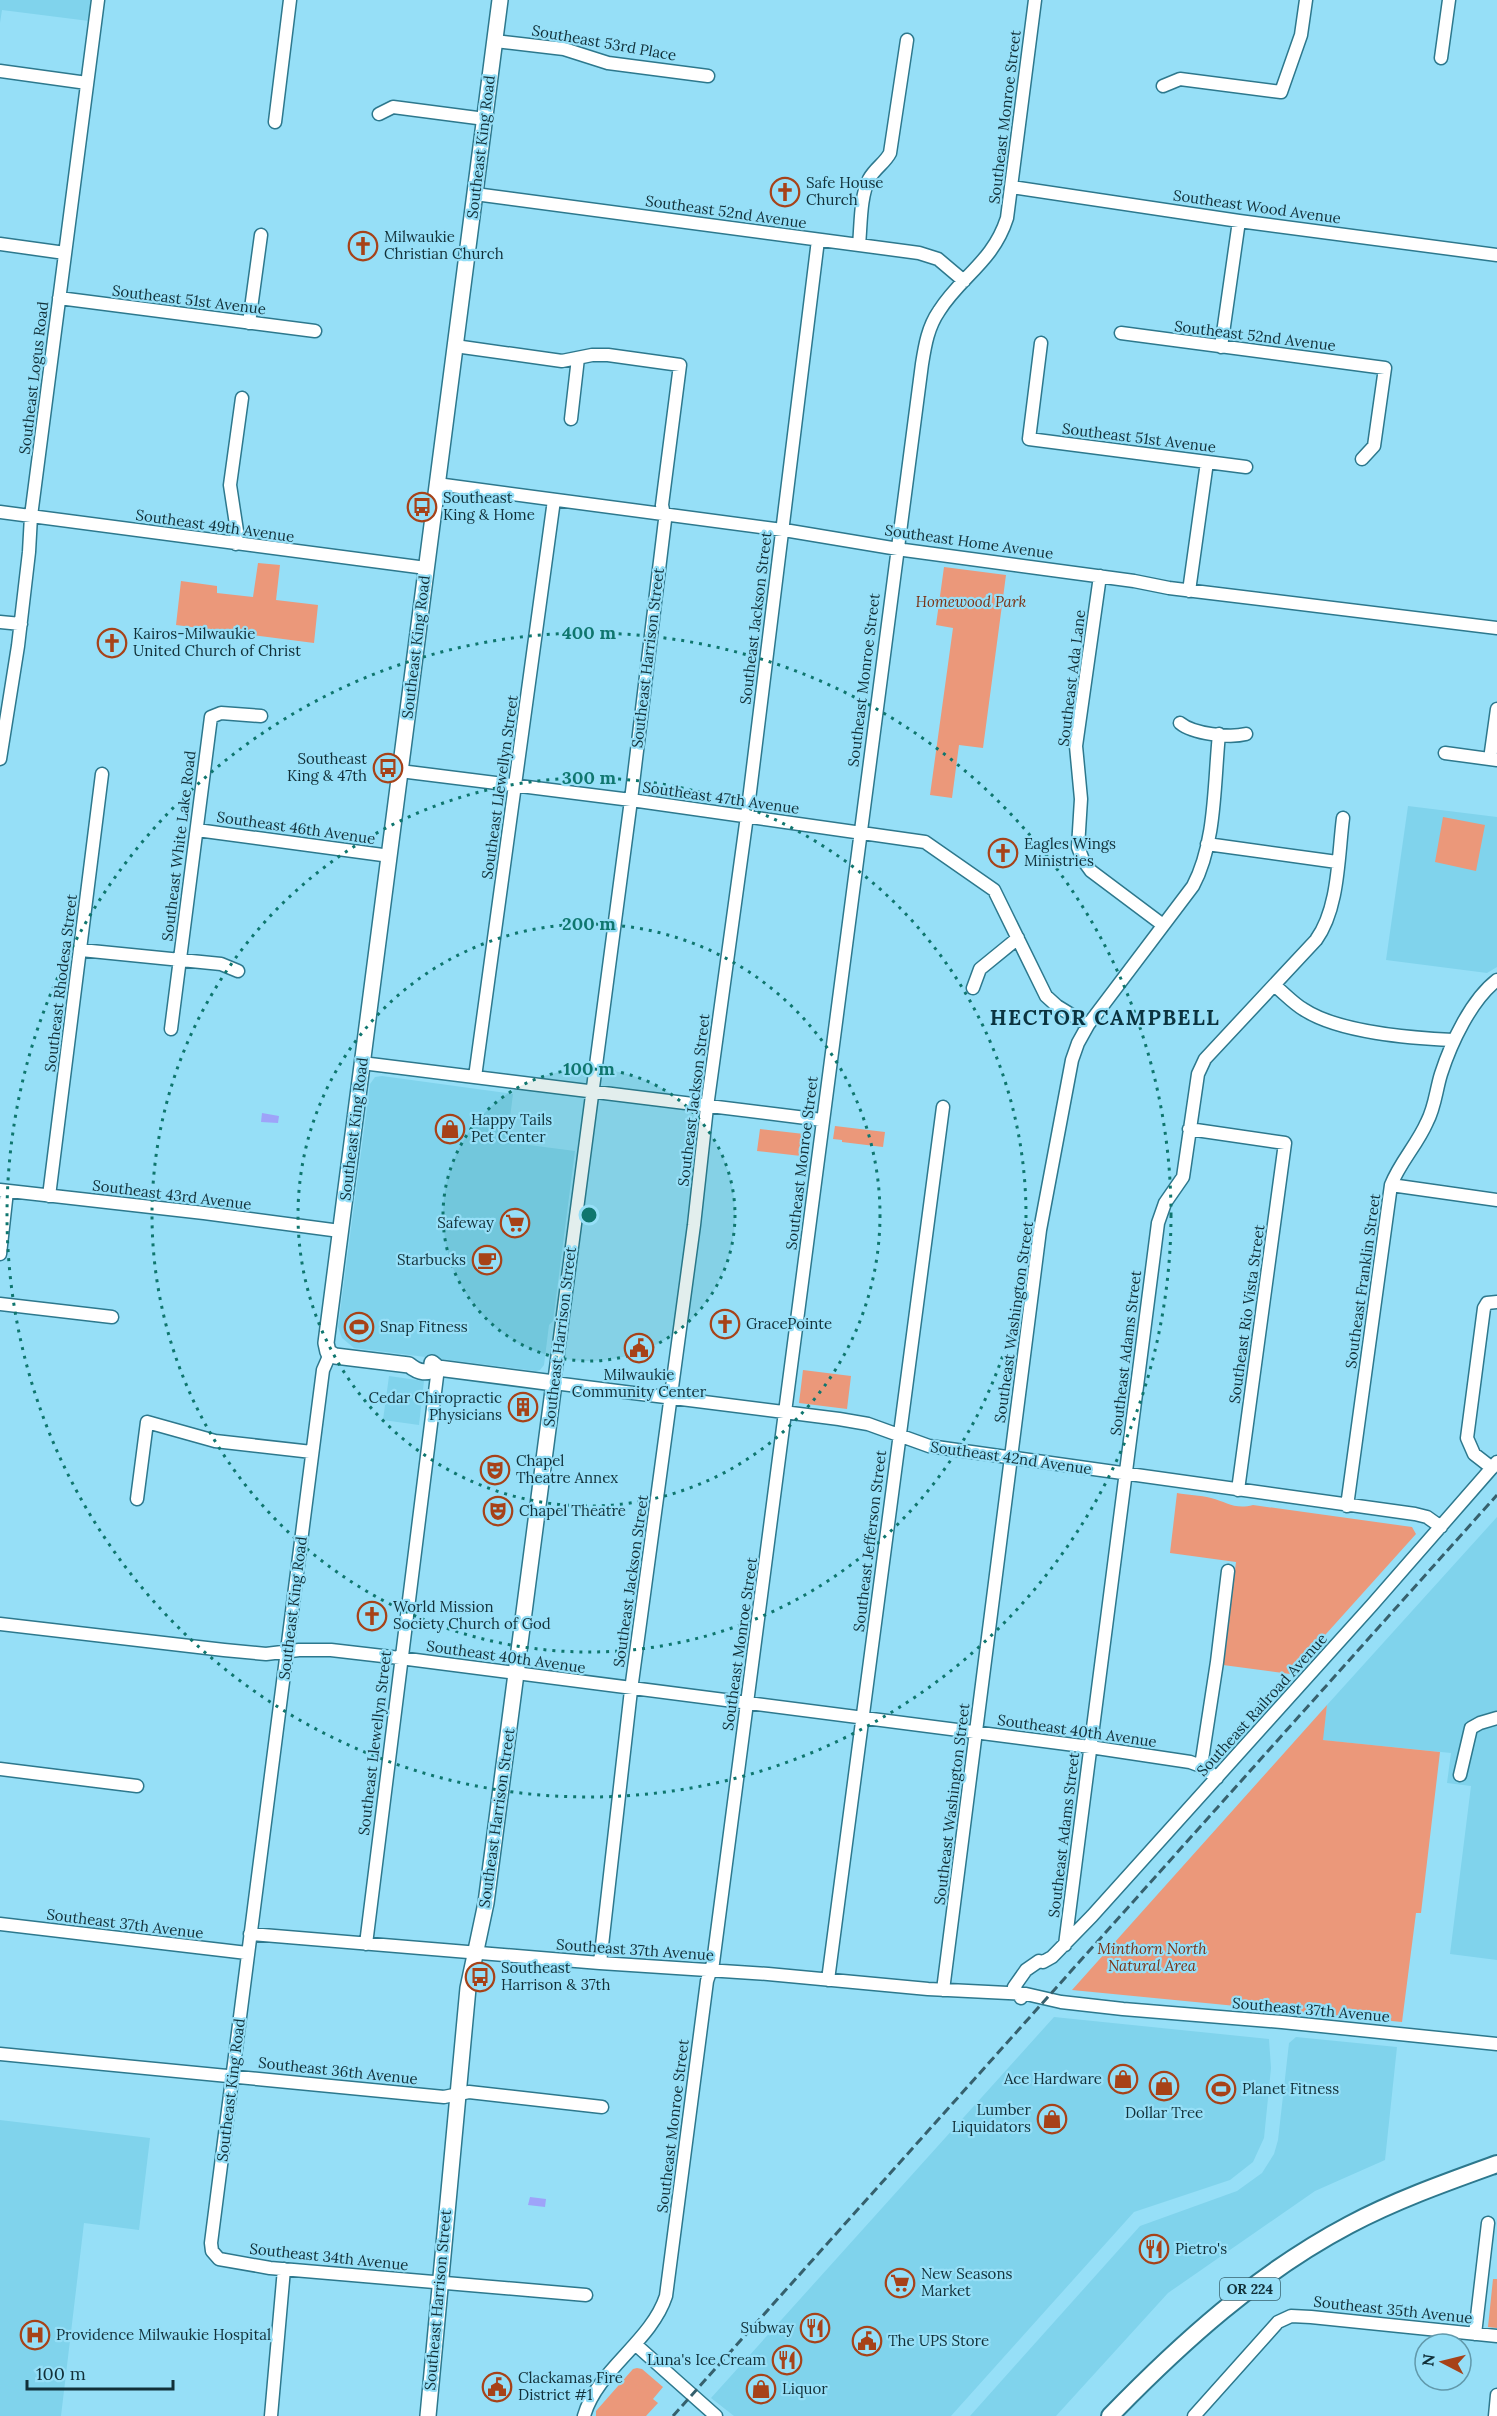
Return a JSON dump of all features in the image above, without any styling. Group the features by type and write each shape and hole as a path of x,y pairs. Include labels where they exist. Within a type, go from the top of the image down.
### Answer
{"highway":[{"name":"OR 224","path":"1110,2416 1206,2324 1253,2286 1309,2249 1350,2225 1423,2192 1497,2164"}],"main road":[{"name":"Southeast King Road","path":"330,1354 326,1343 500,0"},
{"name":"Southeast 42nd Avenue","path":"330,1354 409,1365 416,1371 429,1373 438,1368 554,1383"},
{"name":"Southeast Harrison Street","path":"428,2416 468,1988 486,1903 554,1383"}],"street":[{"name":"Southeast Logus Road","path":"0,759 21,624 31,516 98,0"},
{"path":"275,122 290,0"},
{"name":"Southeast Monroe Street","path":"635,2344 661,2310 666,2296 786,1413 859,832 928,334 939,310 981,264 998,241 1007,218 1035,0"},
{"path":"1163,86 1180,79 1281,92 1301,35 1306,0"},
{"path":"1441,58 1449,0"},
{"path":"859,245 866,188 873,173 885,162 890,153 907,40"},
{"name":"Southeast 53rd Place","path":"495,41 564,49 608,63 708,76"},
{"path":"0,71 87,83"},
{"path":"379,114 393,107 485,119"},
{"name":"Southeast Wood Avenue","path":"1012,187 1239,221 1497,255"},
{"name":"Southeast 52nd Avenue","path":"475,194 919,254 938,259 964,281"},
{"path":"1221,347 1239,221"},
{"path":"249,323 261,235"},
{"name":"Southeast Jackson Street","path":"600,1963 631,1690 747,816 818,240"},
{"path":"0,244 65,253"},
{"name":"Southeast 51st Avenue","path":"59,298 315,331"},
{"name":"Southeast 52nd Avenue","path":"1121,333 1385,368 1374,446 1362,459"},
{"name":"Southeast 51st Avenue","path":"1041,344 1029,439 1246,467"},
{"path":"455,346 562,361 578,358 571,418"},
{"name":"Southeast Harrison Street","path":"554,1383 631,800 665,515 662,505 680,365 608,356 578,358"},
{"path":"236,544 237,531 230,485 242,398"},
{"path":"1189,591 1207,462"},
{"name":"Southeast Home Avenue","path":"437,484 1100,576 1189,591 1497,628"},
{"name":"Southeast Llewellyn Street","path":"475,1077 554,500"},
{"name":"Southeast 49th Avenue","path":"0,512 426,568"},
{"name":"Southeast Ada Lane","path":"1100,576 1076,746 1081,799 1078,847 1091,871 1163,925"},
{"path":"0,622 21,624"},
{"path":"1445,753 1494,759 1497,709"},
{"name":"Southeast White Lake Road","path":"171,1029 211,717 221,713 261,716"},
{"path":"1180,723 1188,730 1236,736 1246,734"},
{"name":"Southeast Washington Street","path":"943,1990 1040,1230 1072,1060 1088,1025 1193,886 1204,861 1208,844 1219,734"},
{"name":"Southeast 47th Avenue","path":"400,771 911,838 934,846 994,891 1046,996 1057,1006 1088,1025"},
{"name":"Southeast Rhodesa Street","path":"49,1196 102,774"},
{"name":"Southeast Adams Street","path":"1065,1945 1158,1223 1165,1203 1183,1177 1198,1074 1205,1059 1316,940 1326,925 1332,906 1343,818"},
{"name":"Southeast 46th Avenue","path":"197,830 390,856"},
{"path":"1208,844 1337,862"},
{"path":"973,988 980,969 1018,938"},
{"path":"81,950 221,964 238,971"},
{"name":"Southeast Franklin Street","path":"1347,1506 1391,1185 1399,1167 1419,1139 1428,1120 1453,1040 1488,989 1497,980"},
{"path":"1275,985 1304,1010 1337,1025 1453,1040"},
{"path":"362,1063 822,1120"},
{"name":"Southeast Jefferson Street","path":"828,1980 942,1107"},
{"name":"Southeast Rio Vista Street","path":"1189,1129 1285,1143 1238,1490"},
{"path":"1391,1185 1497,1200"},
{"path":"0,1254 4,1191"},
{"name":"Southeast 43rd Avenue","path":"4,1191 204,1213 340,1232"},
{"path":"1492,1303 1484,1308 1467,1438 1474,1454 1495,1465"},
{"path":"0,1304 112,1317"},
{"name":"Southeast King Road","path":"214,2255 211,2243 249,1934 288,1652 323,1370 330,1354"},
{"name":"Southeast Llewellyn Street","path":"366,1944 438,1368"},
{"name":"Southeast 42nd Avenue","path":"554,1383 860,1422 929,1446 1423,1516 1441,1527"},
{"path":"137,1499 147,1422 215,1441 312,1452"},
{"name":"Southeast Railroad Avenue","path":"1018,1995 1014,1987 1021,1976 1039,1961 1043,1962 1065,1945 1495,1465"},
{"path":"1201,1766 1217,1662 1227,1571"},
{"name":"Southeast 40th Avenue","path":"0,1624 266,1654 331,1650 400,1658 631,1690 1090,1747 1190,1762 1201,1766 1217,1778"},
{"path":"1460,1775 1471,1728 1497,1718"},
{"path":"0,1769 137,1786"},
{"name":"Southeast 37th Avenue","path":"0,1924 247,1953"},
{"name":"Southeast 37th Avenue","path":"249,1934 1018,1995 1022,1999 1062,2007 1104,2011 1123,2008 1497,2044"},
{"name":"Southeast 36th Avenue","path":"0,2054 444,2097 469,2092 602,2107"},
{"path":"1475,2334 1488,2223"},
{"name":"Southeast 34th Avenue","path":"214,2255 219,2259 284,2269 586,2295"},
{"path":"271,2416 284,2269"},
{"name":"Southeast 35th Avenue","path":"1197,2415 1275,2325 1286,2317 1497,2336"},
{"path":"584,2416 597,2389 635,2344 711,2414"},
{"path":"1495,2416 1497,2395"}],"shaded area":[{"path":"0,0 92,0 89,21 2,10 0,23"},
{"path":"1408,806 1497,817 1497,967 1487,973 1386,960"},
{"path":"382,1076 513,1094 507,1142 575,1151 553,1321 549,1325 544,1365 540,1370 354,1348 342,1338 338,1327 370,1084 375,1077"},
{"path":"389,1376 424,1381 419,1425 383,1420"},
{"path":"1497,1517 1497,1960 1450,1954 1471,1786 1447,1783 1451,1753 1322,1740 1327,1705"},
{"path":"1054,2017 1269,2039 1271,2068 1264,2138 1253,2162 1230,2180 1134,2212 951,2416 734,2416 711,2398"},
{"path":"1296,2037 1397,2047 1385,2160 1315,2191 1168,2293 1056,2416 970,2416 1140,2226 1237,2191 1262,2173 1274,2154 1278,2140 1289,2043"},
{"name":"Providence Milwaukie Hospital","path":"0,2120 150,2138 139,2230 84,2223 61,2416 0,2416"}],"green space":[{"path":"258,563 280,565 276,600 318,605 314,643 176,625 181,581 217,586 217,593 253,597"},
{"name":"Homewood Park","path":"944,567 1006,575 983,748 959,745 952,798 930,795 953,628 936,625"},
{"path":"1443,817 1485,825 1476,871 1435,862"},
{"path":"835,1126 885,1132 883,1147 833,1139"},
{"path":"760,1129 804,1134 801,1156 757,1151"},
{"path":"803,1370 851,1376 847,1409 799,1403"},
{"path":"1177,1493 1207,1497 1236,1506 1253,1505 1412,1527 1416,1534 1290,1674 1223,1665 1236,1562 1170,1553"},
{"name":"Minthorn North Natural Area","path":"1327,1705 1323,1740 1440,1752 1421,1913 1416,1913 1402,2022 1072,1990"},
{"path":"1493,2279 1497,2279 1497,2328 1488,2327"},
{"path":"633,2369 642,2369 663,2387 653,2399 658,2403 646,2416 596,2416 596,2411"}],"water":[{"path":"262,1113 279,1116 278,1123 261,1122"},
{"path":"530,2197 546,2199 545,2207 528,2205"}],"railway":[{"path":"673,2416 1497,1495"}],"place":[{"name":"Safe House Church","path":"785,192"},
{"name":"Milwaukie Christian Church","path":"363,246"},
{"name":"Southeast King & Home","path":"422,507"},
{"name":"Kairos-Milwaukie United Church of Christ","path":"112,643"},
{"name":"Southeast King & 47th","path":"388,768"},
{"name":"Eagles Wings Ministries","path":"1003,853"},
{"name":"Happy Tails Pet Center","path":"450,1129"},
{"name":"Safeway","path":"515,1223"},
{"name":"Starbucks","path":"487,1260"},
{"name":"GracePointe","path":"725,1324"},
{"name":"Snap Fitness","path":"359,1327"},
{"name":"Milwaukie Community Center","path":"639,1348"},
{"name":"Cedar Chiropractic Physicians","path":"523,1407"},
{"name":"Chapel Theatre Annex","path":"495,1470"},
{"name":"Chapel Theatre","path":"498,1511"},
{"name":"World Mission Society Church of God","path":"372,1616"},
{"name":"Southeast Harrison & 37th","path":"480,1977"},
{"name":"Ace Hardware","path":"1123,2079"},
{"name":"Dollar Tree","path":"1164,2086"},
{"name":"Planet Fitness","path":"1221,2089"},
{"name":"Lumber Liquidators","path":"1052,2119"},
{"name":"Pietro's","path":"1154,2249"},
{"name":"New Seasons Market","path":"900,2283"},
{"name":"Subway","path":"815,2328"},
{"name":"Providence Milwaukie Hospital","path":"35,2335"},
{"name":"The UPS Store","path":"867,2341"},
{"name":"Luna's Ice Cream","path":"787,2360"},
{"name":"Clackamas Fire District #1","path":"497,2387"},
{"name":"Liquor","path":"761,2389"}],"district":[{"name":"HECTOR CAMPBELL","path":"1105,1018"}]}
